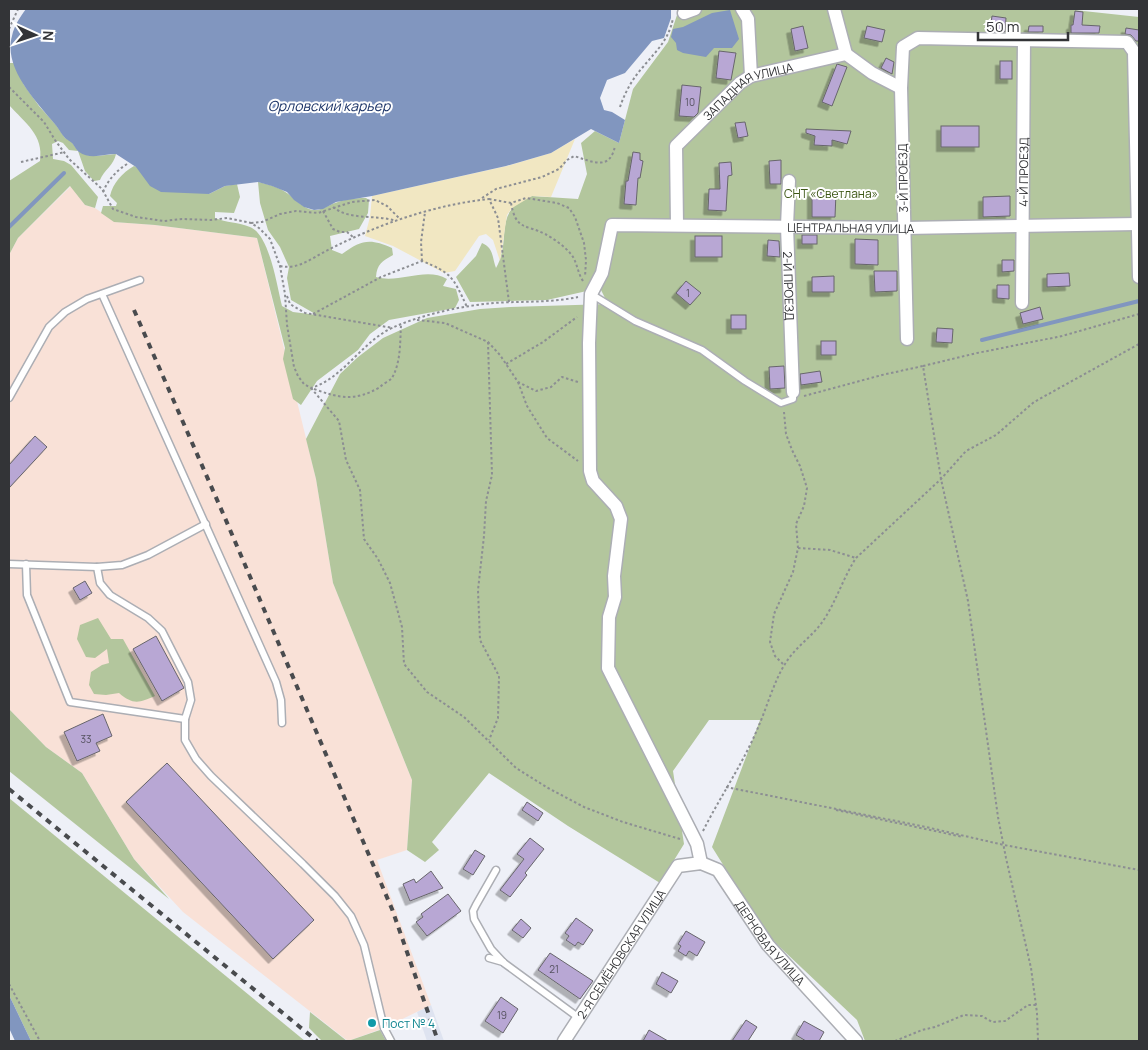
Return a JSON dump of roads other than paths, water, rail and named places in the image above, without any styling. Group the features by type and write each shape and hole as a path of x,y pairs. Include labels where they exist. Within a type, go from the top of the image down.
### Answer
{"street":[{"path":"742,9 748,19 751,76"},
{"path":"834,9 846,54 872,73 901,88"},
{"name":"3-Й ПРОЕЗД","path":"907,340 901,88 903,47 918,38 1024,40"},
{"path":"1024,40 1127,42 1134,52 1139,277"},
{"name":"4-Й ПРОЕЗД","path":"1022,304 1024,40"},
{"name":"ЗАПАДНАЯ УЛИЦА","path":"677,225 676,146 740,82 751,76 846,54"},
{"name":"2-Й ПРОЕЗД","path":"789,181 787,226 793,396"},
{"name":"ЦЕНТРАЛЬНАЯ УЛИЦА","path":"591,300 602,273 612,225 905,228 1137,224"},
{"path":"591,300 590,471 593,481 616,506 621,519 614,576 615,597 609,617 608,668 697,844 701,863"},
{"name":"2-Я СЕМЁНОВСКАЯ УЛИЦА","path":"564,1041 678,866 701,863"},
{"name":"ДЕРНОВАЯ УЛИЦА","path":"701,863 718,870 768,945 856,1041"}],"lane":[{"path":"9,398 49,327 65,312 87,300 140,280"},
{"path":"102,294 276,682 281,700 282,723"},
{"path":"591,300 702,350 781,403 793,396"},
{"path":"9,564 97,567 122,565 148,555 206,524"},
{"path":"26,564 27,595 70,702 185,719"},
{"path":"97,567 100,584 110,595 148,618 162,631 188,682 191,700 185,719 185,740 196,759 211,776 304,864 335,896 350,916 364,945 384,1028 391,1041"},
{"path":"496,870 473,911 474,919 491,949 504,963 579,1018"},
{"path":"489,958 504,963"}],"water":[{"name":"Орловский карьер","path":"26,9 671,9 671,18 664,38 652,41 625,73 607,80 600,98 604,110 612,112 625,120 619,143 591,129 551,153 506,166 372,196 336,202 323,209 314,210 304,207 287,192 258,182 225,186 209,194 161,192 150,186 136,167 116,154 88,156 79,152 66,139 30,94 12,60 10,48 12,36 17,22"},
{"path":"730,10 739,39 732,48 714,48 706,57 683,53 677,50 676,43 671,37 673,29 683,27 712,13"},
{"path":"9,995 31,1041 15,1041 9,1028"}],"waterway":[{"path":"9,227 64,173"},
{"path":"982,340 1139,301"}],"railway":[{"path":"134,310 392,909 438,1041"},
{"path":"9,789 317,1041"}],"place":[{"name":"Пост № 4","path":"372,1023"}],"park label":[{"name":"СНТ «Светлана»","path":"831,193"}]}
